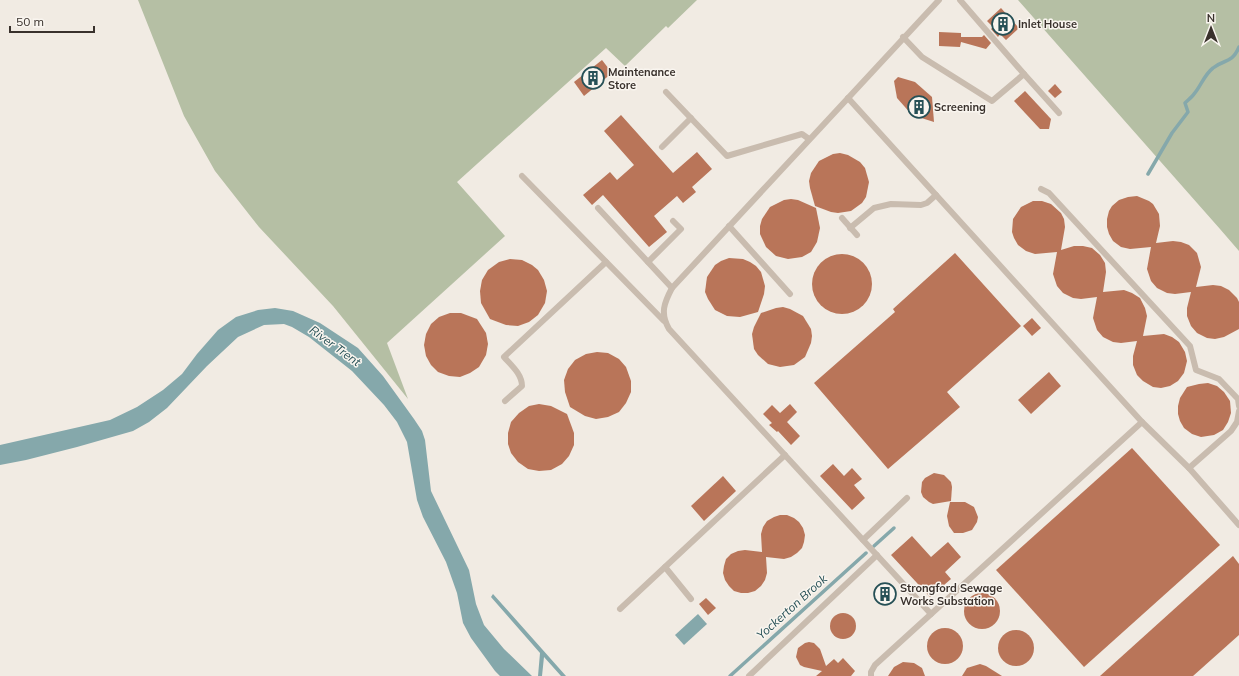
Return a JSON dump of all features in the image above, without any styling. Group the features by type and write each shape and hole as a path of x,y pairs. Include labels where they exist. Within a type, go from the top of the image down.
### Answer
{"lane":[{"path":"664,321 663,306 672,288 938,0"},
{"path":"960,0 1059,113"},
{"path":"903,37 922,57 992,101 1024,74"},
{"path":"666,92 727,156 802,134 809,139"},
{"path":"848,98 1142,422 1189,468 1239,525"},
{"path":"662,147 691,118"},
{"path":"522,176 664,321 669,329 931,614"},
{"path":"1041,189 1049,193 1190,346 1196,370 1219,379 1238,399 1239,406"},
{"path":"850,228 874,208 891,204 920,205 927,203 936,195"},
{"path":"598,208 672,288"},
{"path":"842,218 857,235"},
{"path":"648,262 681,229 672,221"},
{"path":"729,226 790,294"},
{"path":"505,401 522,386 522,381 520,376 504,357 606,262"},
{"path":"1189,468 1231,431 1237,422 1239,411"},
{"path":"869,675 875,665 1142,422"},
{"path":"620,609 785,455"},
{"path":"863,540 907,498"},
{"path":"749,676 877,555"},
{"path":"665,567 691,599"}],"green space":[{"path":"138,0 697,0 668,28 666,26 625,66 606,48 457,182 505,236 387,343 408,399 333,306 259,227 215,171 184,116"},
{"path":"1018,0 1239,0 1239,251 1220,229"}],"water":[{"name":"River Trent","path":"275,308 293,311 320,323 358,348 383,376 414,419 422,431 425,440 431,491 469,570 476,604 484,625 504,649 532,676 500,676 471,638 463,623 457,593 446,562 423,517 417,500 407,442 397,422 384,405 352,371 309,337 292,327 284,324 264,325 238,337 207,366 167,408 149,422 133,431 77,447 0,465 0,445 110,420 137,407 163,390 182,374 218,330 236,317 258,310"},
{"path":"493,594 566,676 561,676 544,657 542,676 538,676 540,653 491,597"},
{"path":"698,614 707,624 684,645 675,635"}],"building":[{"name":"Inlet House","path":"1001,8 1019,28 1006,40 1000,34 998,37 991,29 993,27 987,21"},
{"path":"939,32 961,33 961,37 982,37 984,35 991,43 986,49 961,42 960,47 939,46"},
{"name":"Maintenance Store","path":"602,60 612,73 584,96 574,82"},
{"name":"Screening","path":"898,77 915,82 932,97 934,122 912,115 897,98 894,81"},
{"path":"1055,84 1062,92 1055,98 1048,91"},
{"path":"1025,91 1051,119 1049,129 1040,129 1014,101"},
{"path":"621,115 673,173 697,152 712,169 692,187 696,192 683,203 677,196 654,216 667,232 649,247 603,195 592,205 583,195 610,172 617,180 634,165 604,131"},
{"path":"840,153 848,155 860,162 865,168 869,182 866,197 862,203 851,211 838,213 815,206 809,181 811,173 819,161 833,154"},
{"path":"1137,196 1153,204 1159,214 1160,226 1156,243 1173,241 1181,242 1189,245 1197,253 1201,267 1196,287 1213,285 1221,286 1229,290 1237,298 1239,302 1239,329 1224,337 1215,339 1207,338 1197,333 1191,326 1187,316 1187,308 1191,292 1175,294 1167,293 1157,288 1151,281 1147,269 1151,247 1130,249 1121,247 1113,241 1107,227 1109,211 1119,200"},
{"path":"784,200 798,200 816,208 820,228 817,242 811,252 802,257 788,259 776,256 766,247 760,234 760,226 762,219 770,207"},
{"path":"1033,201 1042,201 1051,204 1061,213 1064,219 1065,227 1061,250 1074,246 1083,246 1092,248 1100,255 1105,263 1106,272 1103,292 1124,290 1140,298 1147,316 1143,336 1164,334 1179,342 1185,352 1187,361 1184,373 1178,381 1170,386 1161,388 1153,387 1143,381 1137,375 1133,365 1133,356 1137,341 1121,343 1113,342 1103,337 1097,330 1093,318 1097,297 1081,299 1073,298 1063,293 1057,286 1053,274 1057,252 1035,254 1026,251 1018,245 1012,232 1013,219 1021,207"},
{"path":"955,253 1021,326 947,392 960,407 888,469 814,383 895,312 893,309"},
{"path":"842,254 859,259 867,267 872,284 867,301 859,309 842,314 825,309 817,301 812,284 817,267 825,259"},
{"path":"729,258 743,259 750,262 761,272 765,286 758,312 740,317 727,316 715,310 708,299 705,292 707,277 715,265"},
{"path":"510,259 522,260 538,270 544,280 547,291 545,303 538,315 529,322 518,326 506,325 490,319 481,303 480,291 482,280 488,270 499,262"},
{"path":"783,307 803,316 811,329 812,336 811,343 805,357 794,365 780,367 768,364 758,355 754,349 752,334 761,313"},
{"path":"450,313 461,313 477,319 486,333 488,344 486,355 479,367 460,377 449,376 438,372 431,365 426,356 424,345 426,334 431,324 439,317"},
{"path":"1032,318 1041,328 1032,336 1023,326"},
{"path":"597,352 608,353 619,359 626,367 631,381 631,392 626,403 619,412 608,417 596,419 585,416 570,407 565,392 564,380 568,369 575,360 586,354"},
{"path":"1049,372 1061,386 1031,414 1018,400"},
{"path":"1208,383 1217,386 1224,392 1230,401 1231,413 1223,430 1214,435 1201,437 1192,434 1184,428 1178,414 1178,406 1180,398 1187,387"},
{"path":"539,404 551,406 567,414 574,433 574,445 569,456 562,464 551,470 539,471 528,469 518,462 511,453 508,444 508,433 511,422 519,413 529,406"},
{"path":"790,404 797,412 787,422 800,436 791,445 778,431 777,432 769,425 772,423 763,414 772,405 780,413"},
{"path":"1132,448 1220,545 1084,667 996,570"},
{"path":"833,464 844,476 852,468 862,479 854,485 865,498 852,510 820,476"},
{"path":"934,473 944,475 951,482 951,501 933,504 923,497 921,492 922,482 925,478"},
{"path":"723,476 736,491 704,521 691,506"},
{"path":"950,502 965,502 974,507 978,517 972,530 963,533 954,533 949,526 947,516"},
{"path":"780,515 787,515 794,518 803,528 805,535 802,548 791,557 784,559 766,557 767,573 761,586 755,591 748,593 734,591 725,580 723,573 726,559 731,554 738,551 745,550 762,552 761,534 763,527 767,521"},
{"path":"912,536 931,557 948,542 961,557 945,572 951,579 930,597 891,555"},
{"path":"1233,556 1239,564 1239,635 1193,676 1100,676"},
{"name":"Strongford Sewage Works Substation","path":"884,584 895,596 882,605 874,597"},
{"path":"982,593 995,598 1000,611 995,624 982,629 969,624 964,611 969,598"},
{"path":"706,598 716,608 708,615 699,604"},
{"path":"843,613 852,617 856,626 852,635 843,639 834,635 830,626 834,617"},
{"path":"945,628 958,633 963,646 958,659 945,664 932,659 927,646 932,633"},
{"path":"1016,630 1029,635 1034,648 1029,661 1016,666 1003,661 998,648 1003,635"},
{"path":"809,642 814,643 820,649 826,666 834,659 838,663 843,658 855,671 851,676 816,676 822,671 800,665 796,657 798,648"},
{"path":"903,662 914,663 922,668 925,676 888,676 894,667"},
{"path":"980,664 1002,676 962,676 967,668"}],"waterway":[{"name":"Yockerton Brook","path":"1148,174 1172,133 1188,112 1185,103 1196,91 1210,71 1217,65 1231,59 1239,47"},
{"name":"Yockerton Brook","path":"874,546 894,528"},
{"name":"Yockerton Brook","path":"730,676 866,553"}],"place":[{"name":"Inlet House","path":"1003,24"},
{"name":"Maintenance Store","path":"593,78"},
{"name":"Screening","path":"919,107"},
{"name":"Strongford Sewage Works Substation","path":"885,594"}]}
